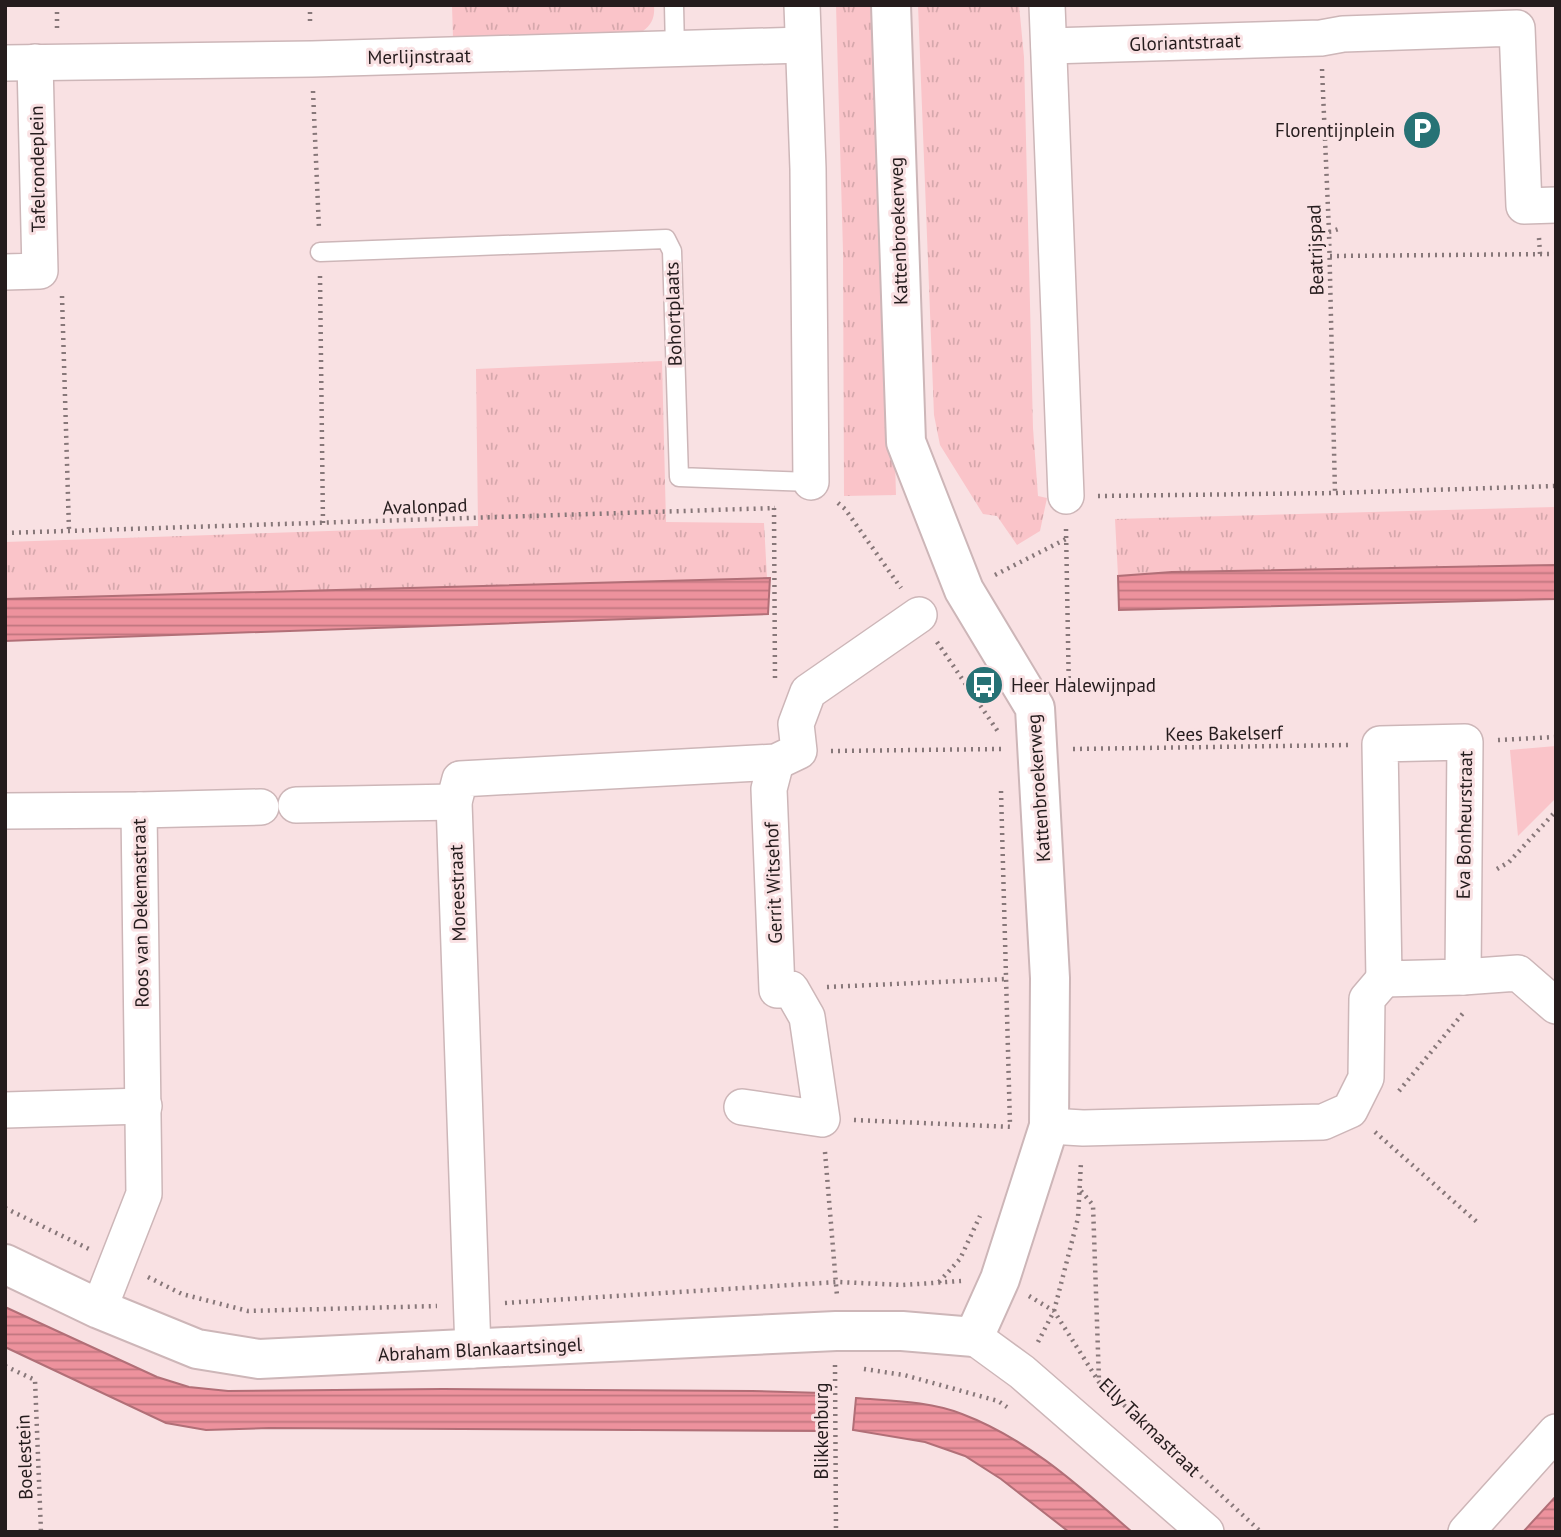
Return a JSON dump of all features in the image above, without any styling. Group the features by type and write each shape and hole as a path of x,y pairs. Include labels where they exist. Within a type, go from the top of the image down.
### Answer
{"street":[{"path":"802,5 808,169 811,482"},
{"name":"Kattenbroekerweg","path":"891,5 906,442 964,590 1035,708 1053,750 1049,1126 1000,1279 974,1336"},
{"path":"1047,5 1066,496"},
{"path":"1321,38 1343,34 1517,28 1524,206 1556,205"},
{"name":"Gloriantstraat","path":"1049,46 1321,38"},
{"name":"Merlijnstraat","path":"20,62 676,50 803,45"},
{"name":"Tafelrondeplein","path":"5,272 40,271 20,62"},
{"path":"296,806 454,802 460,779 788,756 808,692 919,615"},
{"name":"Eva Bonheurstraat","path":"1380,744 1465,742 1464,890 1479,976"},
{"path":"1049,1126 1083,1128 1324,1122 1350,1110 1366,1078 1367,999 1384,979 1380,744"},
{"name":"Gerrit Witsehof","path":"788,756 769,789 777,990 791,989 807,1017 822,1119"},
{"name":"Moreestraat","path":"454,802 472,1350"},
{"path":"139,810 261,807"},
{"name":"Roos van Dekemastraat","path":"5,811 139,810 144,1194 99,1308"},
{"path":"1384,979 1518,973 1556,1006"},
{"path":"5,1110 144,1106"},
{"path":"742,1108 822,1119"},
{"name":"Abraham Blankaartsingel","path":"5,1264 99,1308 197,1349 259,1359 836,1331 902,1331 974,1336"},
{"name":"Elly Takmastraat","path":"974,1336 1022,1372 1206,1532"},
{"path":"1466,1532 1556,1432"}],"lane":[{"path":"674,5 676,50"},
{"name":"Bohortplaats","path":"320,252 666,239 672,251 678,477 811,482"}],"path":[{"name":"Beatrijspad","path":"1321,38 1330,256 1335,493"},
{"path":"1329,232 1342,228"},
{"path":"1330,256 1556,254"},
{"name":"Kattenbroekerweg","path":"811,482 845,509 999,733 1000,749"},
{"path":"1069,697 1066,496 1335,493 1556,486"},
{"path":"774,508 775,682"},
{"name":"Avalonpad","path":"5,533 786,509"},
{"path":"834,509 845,509"},
{"path":"1465,742 1556,737"},
{"name":"Kees Bakelserf","path":"1053,750 1380,744"},
{"path":"788,756 1000,749 1053,750"},
{"name":"Kattenbroekerweg","path":"1001,790 1010,1127 1007,1139"},
{"path":"1464,890 1509,862 1556,811"},
{"path":"1394,1097 1479,976"},
{"path":"791,989 1006,979"},
{"path":"1350,1110 1478,1223"},
{"path":"838,1282 822,1119 1010,1127 1049,1126"},
{"path":"1080,1190 1093,1205 1099,1382"},
{"path":"939,1282 960,1259 982,1212"},
{"name":"Elly Takmastraat","path":"1054,1311 1099,1382 1261,1532"},
{"name":"Blikkenburg","path":"836,1331 836,1532"},
{"name":"Boelestein","path":"5,1366 36,1380 41,1532"},
{"path":"863,1369 904,1374 998,1401 1010,1409"}],"green space":[{"path":"452,5 654,5 654,9 649,26 643,31 453,38"},
{"path":"836,5 882,5 896,495 844,496 843,251"},
{"path":"918,5 1019,5 1024,57 1033,428 1038,496 1047,498 1040,531 1017,545 997,516 983,514 940,445 934,415"},
{"path":"662,361 666,522 764,523 767,578 5,599 5,542 478,526 476,369"},
{"path":"1556,507 1556,565 1172,572 1118,576 1115,519"},
{"path":"1556,746 1556,798 1518,836 1510,750"}],"shaded area":[{"path":"1556,565 1556,599 1119,610 1118,576 1172,572"},
{"path":"770,578 768,614 5,641 5,599"},
{"path":"5,1307 157,1377 189,1387 228,1391 443,1389 822,1393 822,1431 269,1428 206,1430 166,1423 5,1347"},
{"path":"856,1398 936,1406 986,1424 1052,1465 1132,1532 1069,1532 1001,1479 965,1456 925,1442 853,1430"},
{"path":"1556,1496 1556,1532 1523,1532"}],"place":[{"name":"Florentijnplein","path":"1422,130"},
{"name":"Heer Halewijnpad","path":"984,685"}]}
